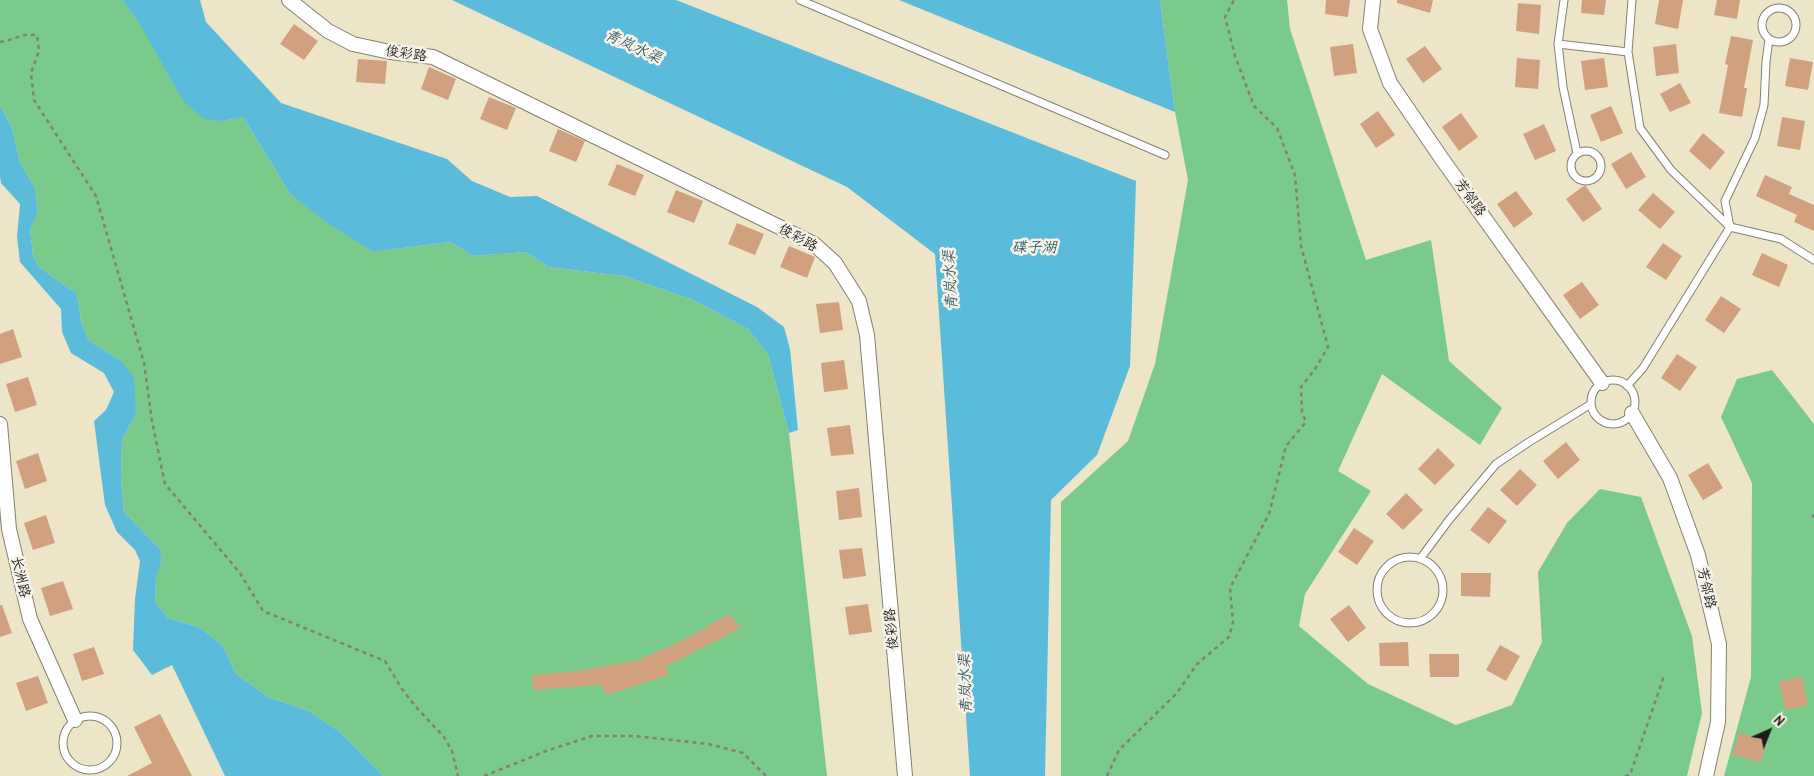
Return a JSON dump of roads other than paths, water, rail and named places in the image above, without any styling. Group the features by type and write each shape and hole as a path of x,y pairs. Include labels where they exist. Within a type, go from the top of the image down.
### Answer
{"street":[{"name":"俊彩路","path":"289,0 328,31 353,44 390,52 433,57 814,244 835,263 859,301 867,335 905,776"},
{"name":"芳邻路","path":"1373,0 1370,29 1390,83 1602,383"},
{"name":"芳邻路","path":"1632,413 1670,478 1698,555 1719,644 1718,722 1706,776"},
{"name":"长洲路","path":"0,424 9,529 30,619 75,720"}],"lane":[{"path":"800,0 1165,155"},
{"path":"1564,0 1558,44 1563,87 1577,153 1570,167 1573,174 1582,181 1592,180 1599,174 1601,167 1598,157 1590,151 1584,150 1577,153"},
{"path":"1632,0 1628,52 1640,128 1671,170 1730,227 1781,239 1814,260"},
{"path":"1632,413 1627,419 1617,424 1609,424 1602,421 1596,416 1591,404 1594,391 1602,383 1611,380 1618,381 1627,386 1643,368 1730,227 1725,201 1755,138 1764,105 1769,39 1762,30 1762,21 1771,10 1776,8 1781,8 1792,14 1796,25 1792,36 1782,42 1769,39"},
{"path":"1558,44 1628,52"},
{"name":"芳邻路","path":"1627,386 1634,398 1632,413"},
{"path":"1420,559 1449,520 1496,464 1591,404"},
{"path":"1408,557 1420,559 1432,566 1439,574 1443,593 1440,604 1434,613 1425,620 1407,624 1392,618 1384,611 1377,597 1377,586 1380,576 1386,567 1397,560 1408,557"},
{"path":"84,716 93,716 104,720 111,726 117,740 117,749 112,760 105,766 96,770 86,770 75,766 68,759 63,742 65,732 75,720 84,716"}],"water":[{"path":"122,0 200,0 206,22 281,103 447,159 472,181 510,197 537,196 757,307 784,327 790,349 798,430 789,433 768,355 748,329 693,300 624,276 548,267 526,252 474,256 450,242 373,252 329,224 291,195 243,117 222,121 204,119 184,102 138,21"},
{"name":"碟子湖","path":"452,0 676,0 1136,181 1130,366 1097,455 1051,500 1045,776 970,776 935,254 847,187"},
{"path":"899,0 1160,0 1175,112 1108,85"},
{"path":"0,105 12,128 20,163 35,188 38,212 30,230 33,255 39,267 77,294 81,321 89,341 120,360 134,377 136,414 122,440 121,478 124,512 160,549 162,560 156,578 155,602 168,618 201,628 224,647 235,673 268,697 309,711 340,732 383,776 225,776 172,665 152,675 133,650 135,599 140,561 135,550 117,532 105,505 94,421 106,410 114,392 104,373 71,353 62,332 61,309 20,262 17,237 20,204 1,183 0,176"}],"water label":[{"name":"青岚水渠","path":"633,47"},
{"name":"青岚水渠","path":"951,280"},
{"name":"青岚水渠","path":"966,684"}]}
